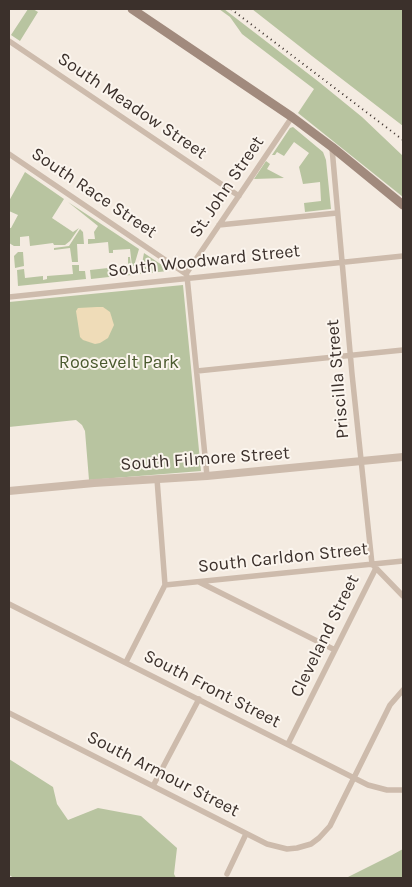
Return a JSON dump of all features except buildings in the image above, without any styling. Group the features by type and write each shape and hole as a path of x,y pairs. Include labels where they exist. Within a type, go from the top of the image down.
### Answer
{"main road":[{"path":"132,9 292,117 332,147 403,206"}],"street":[{"name":"South Meadow Street","path":"9,40 239,196"},
{"name":"St. John Street","path":"187,276 292,117"},
{"name":"Priscilla Street","path":"332,147 361,461 374,566"},
{"name":"South Race Street","path":"9,154 187,276"},
{"path":"219,225 337,213"},
{"name":"South Woodward Street","path":"9,296 187,276 403,256"},
{"path":"187,276 208,476"},
{"path":"197,371 403,350"},
{"name":"South Filmore Street","path":"9,491 208,476 403,457"},
{"path":"126,662 165,585 157,479"},
{"name":"South Carldon Street","path":"165,585 374,566 403,561"},
{"path":"374,566 403,596"},
{"name":"Cleveland Street","path":"288,744 374,566"},
{"path":"199,582 335,650"},
{"name":"South Front Street","path":"9,604 353,777 377,788 403,790"},
{"path":"353,777 390,705 403,690"},
{"path":"153,786 199,699"},
{"name":"South Armour Street","path":"9,713 246,834 279,848 307,846 319,838 330,826 353,777"},
{"path":"227,874 246,834"}],"green space":[{"path":"28,9 38,12 20,41 11,35"},
{"path":"219,9 224,9 319,82 362,117 403,156 403,197 298,113 314,89 242,34 230,17"},
{"path":"252,9 403,9 403,126 312,56"},
{"path":"293,127 323,152 326,160 331,209 305,212 304,203 321,201 320,182 303,184 299,167 309,153 294,142 284,156 277,152 275,155 272,155 290,128"},
{"path":"266,161 270,164 267,169 284,178 254,179"},
{"path":"25,172 64,199 52,218 73,232 79,228 65,245 54,245 53,243 30,246 29,236 20,237 20,246 14,246 9,243 9,228 11,228 18,215 9,211 9,201"},
{"path":"68,202 139,249 134,266 132,266 130,249 113,250 113,253 109,253 108,242 88,244 88,239 95,239 94,232 98,226"},
{"path":"80,229 83,232 84,244 77,244 78,262 72,262 70,248 54,250 54,248 69,246"},
{"path":"18,252 23,252 24,266 15,268 14,256"},
{"path":"144,253 162,265 168,271 140,274"},
{"path":"128,257 130,257 132,275 120,276 119,268 127,268"},
{"path":"72,265 79,265 79,271 85,271 86,279 18,286 17,270 24,269 25,278 43,276 43,280 47,279 47,276 73,274"},
{"path":"117,267 118,276 91,279 90,270"},
{"name":"Roosevelt Park","path":"183,285 201,471 89,480 85,431 76,420 9,427 9,302"},
{"path":"9,759 53,787 57,804 68,820 98,808 141,816 177,848 174,874 176,878 14,878 9,875"},
{"path":"403,849 403,878 346,878 392,855"}],"sand":[{"path":"103,307 110,312 114,325 108,338 95,344 83,340 80,337 76,311 78,308"}],"railway":[{"path":"231,9 403,140"}]}
